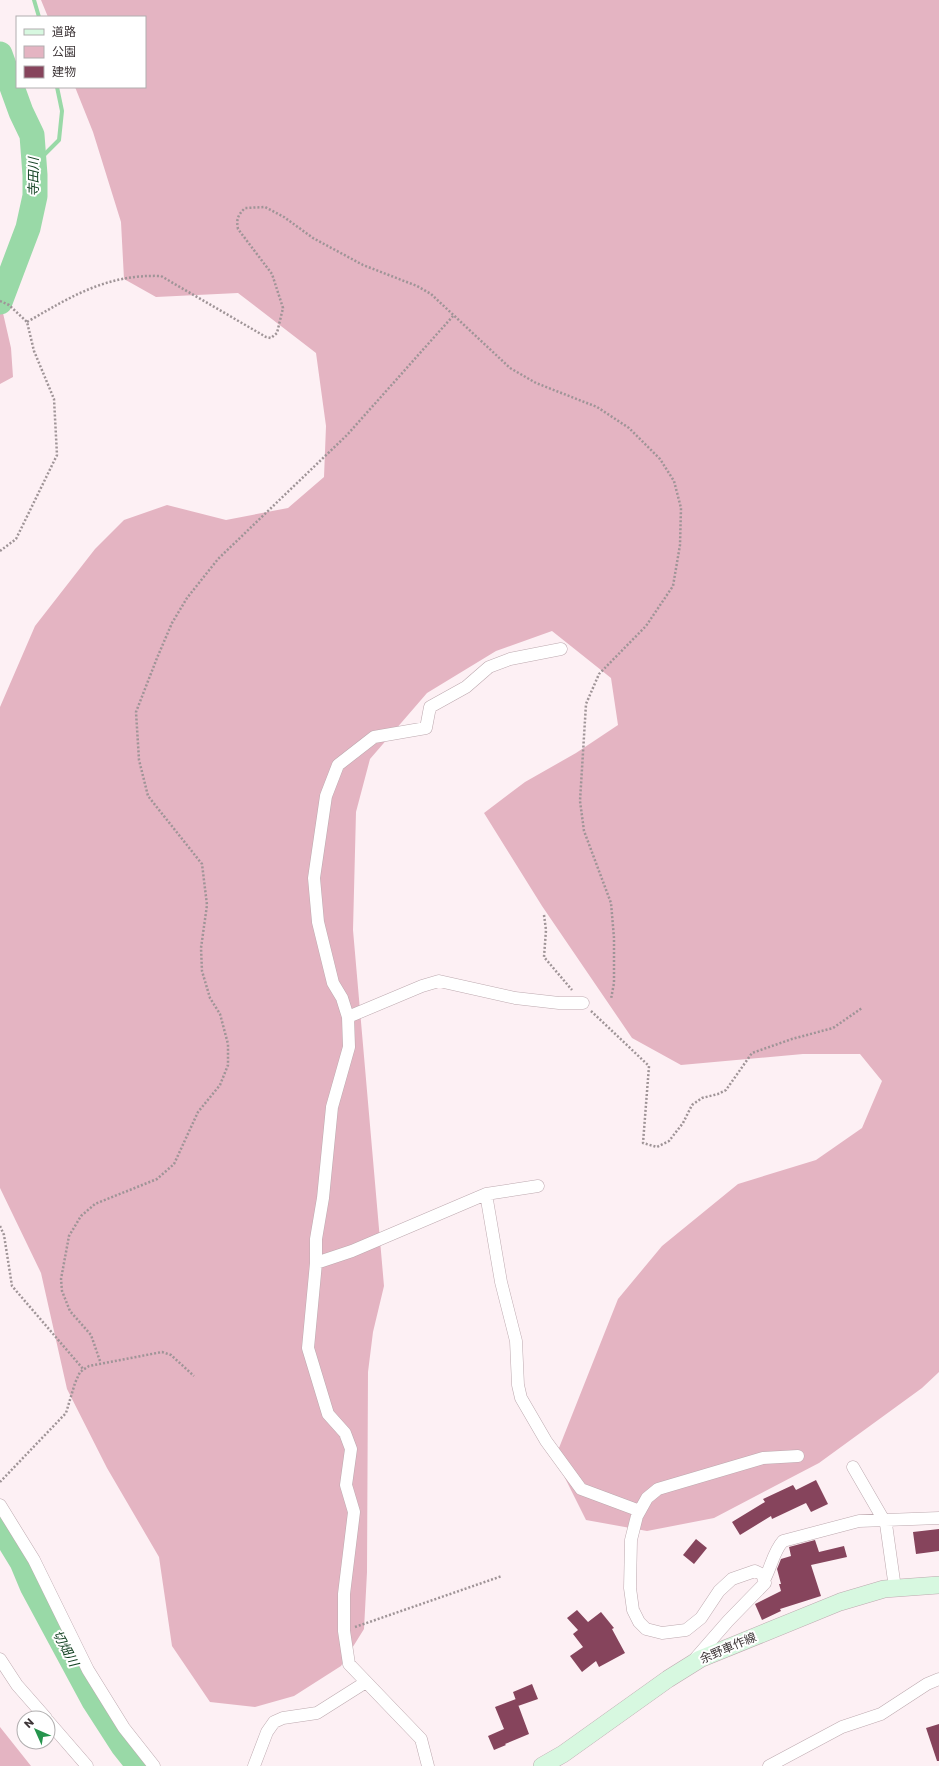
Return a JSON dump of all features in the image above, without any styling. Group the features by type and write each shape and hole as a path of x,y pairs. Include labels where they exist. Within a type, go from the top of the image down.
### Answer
{"main road":[{"name":"余野車作線","path":"542,1766 563,1754 700,1659 840,1602 884,1589 939,1585"}],"street":[{"path":"428,1766 421,1739 349,1664 344,1631 344,1594 354,1512 346,1485 352,1449 345,1433 328,1414 308,1348 316,1263 316,1239 323,1198 332,1108 348,1047 348,1017 342,998 333,983 318,922 314,878 326,796 338,765 374,737 426,728 430,707 466,687 489,667 510,659 561,648"},
{"path":"348,1017 422,986 439,981 515,998 559,1003 583,1003"},
{"path":"316,1263 352,1251 486,1194 538,1186"},
{"path":"486,1194 501,1282 516,1342 518,1385 521,1398 546,1441 581,1489 640,1511"},
{"path":"764,1580 762,1576 755,1571 732,1579 719,1591 701,1618 686,1630 662,1633 646,1629 639,1622 633,1610 630,1588 631,1540 640,1511 647,1498 658,1489 764,1458 798,1456"},
{"path":"854,1466 886,1524 895,1588"},
{"path":"0,1505 34,1560 88,1670 124,1728 154,1766"},
{"path":"688,1667 728,1620 765,1583 764,1580 769,1572 777,1547 782,1541 859,1521 939,1518"},
{"path":"0,1659 17,1685 39,1710"},
{"path":"769,1766 842,1727 881,1714 927,1684 939,1679"},
{"path":"254,1766 267,1732 274,1722 283,1718 317,1713 366,1682"},
{"path":"56,1730 87,1766"}],"path":[{"path":"27,322 77,293 115,280 161,276 266,337 271,338 277,333 283,308 272,274 262,258 238,229 237,221 238,215 245,208 265,207 278,213 313,238 363,265 417,286 432,294 453,316 510,368 536,384 597,407 629,428 660,459 674,481 681,508 680,545 672,586 646,626 598,674 586,704 580,801 584,831 611,903 614,938 614,983 611,999"},
{"path":"0,301 9,305 27,322 34,351 54,399 57,455 16,539 0,551"},
{"path":"100,1361 91,1335 70,1311 62,1291 61,1279 69,1236 81,1216 95,1204 157,1179 174,1164 186,1141 198,1112 220,1085 228,1065 228,1044 220,1014 210,998 202,971 201,948 207,905 202,864 148,796 139,760 136,712 172,623 188,598 218,559 347,435 453,316"},
{"path":"544,915 546,930 544,957 583,1003 649,1066 643,1144 657,1147 669,1141 683,1123 692,1105 702,1098 718,1094 726,1090 752,1053 792,1039 834,1028 862,1008"},
{"path":"0,1226 4,1234 12,1286 84,1370"},
{"path":"0,1482 66,1413 80,1372 88,1366 162,1352 171,1355 194,1376"},
{"path":"344,1631 502,1576"}],"green space":[{"path":"41,0 939,0 939,1372 922,1388 819,1463 714,1518 647,1531 586,1520 555,1458 618,1299 662,1246 738,1184 816,1160 862,1128 882,1081 860,1054 803,1054 681,1065 632,1038 542,906 484,813 525,782 576,753 618,725 611,678 552,631 496,651 427,693 370,759 356,812 353,930 384,1286 373,1332 368,1372 367,1572 364,1629 341,1666 294,1696 255,1707 210,1702 172,1646 159,1557 107,1468 67,1389 41,1273 0,1188 0,707 35,626 95,549 124,520 167,505 226,520 288,508 324,477 326,426 316,353 238,293 156,297 124,279 121,222 93,132 75,88 146,88 146,16 48,16"},
{"path":"0,300 11,348 13,377 0,384"},
{"path":"0,1727 16,1747 16,1750 18,1750 31,1766 0,1766"}],"building":[{"path":"816,1480 828,1504 811,1512 806,1503 772,1519 771,1516 740,1535 732,1522 765,1502 763,1499 793,1485 796,1490"},
{"path":"939,1529 939,1551 916,1554 913,1532"},
{"path":"696,1539 707,1548 694,1564 683,1555"},
{"path":"815,1540 819,1552 844,1546 847,1557 811,1565 821,1596 780,1609 781,1611 762,1620 755,1604 781,1591 779,1584 781,1584 777,1569 781,1559 791,1556 789,1547"},
{"path":"577,1610 588,1622 601,1612 614,1628 612,1629 625,1653 599,1667 596,1661 582,1672 570,1656 583,1647 573,1634 578,1630 567,1618"},
{"path":"532,1684 538,1699 518,1706 513,1692"},
{"path":"516,1699 529,1734 494,1750 488,1736 504,1729 495,1707"},
{"path":"939,1724 939,1761 937,1761 926,1728"}],"waterway":[{"path":"34,0 39,16"},
{"name":"寺田川","path":"0,54 21,112 32,135 35,175 35,196 28,228 0,302"},
{"path":"35,162 39,160 59,140 62,111 57,88"},
{"name":"切畑川","path":"0,1526 22,1562 32,1586 94,1701 123,1746 139,1766"}]}
